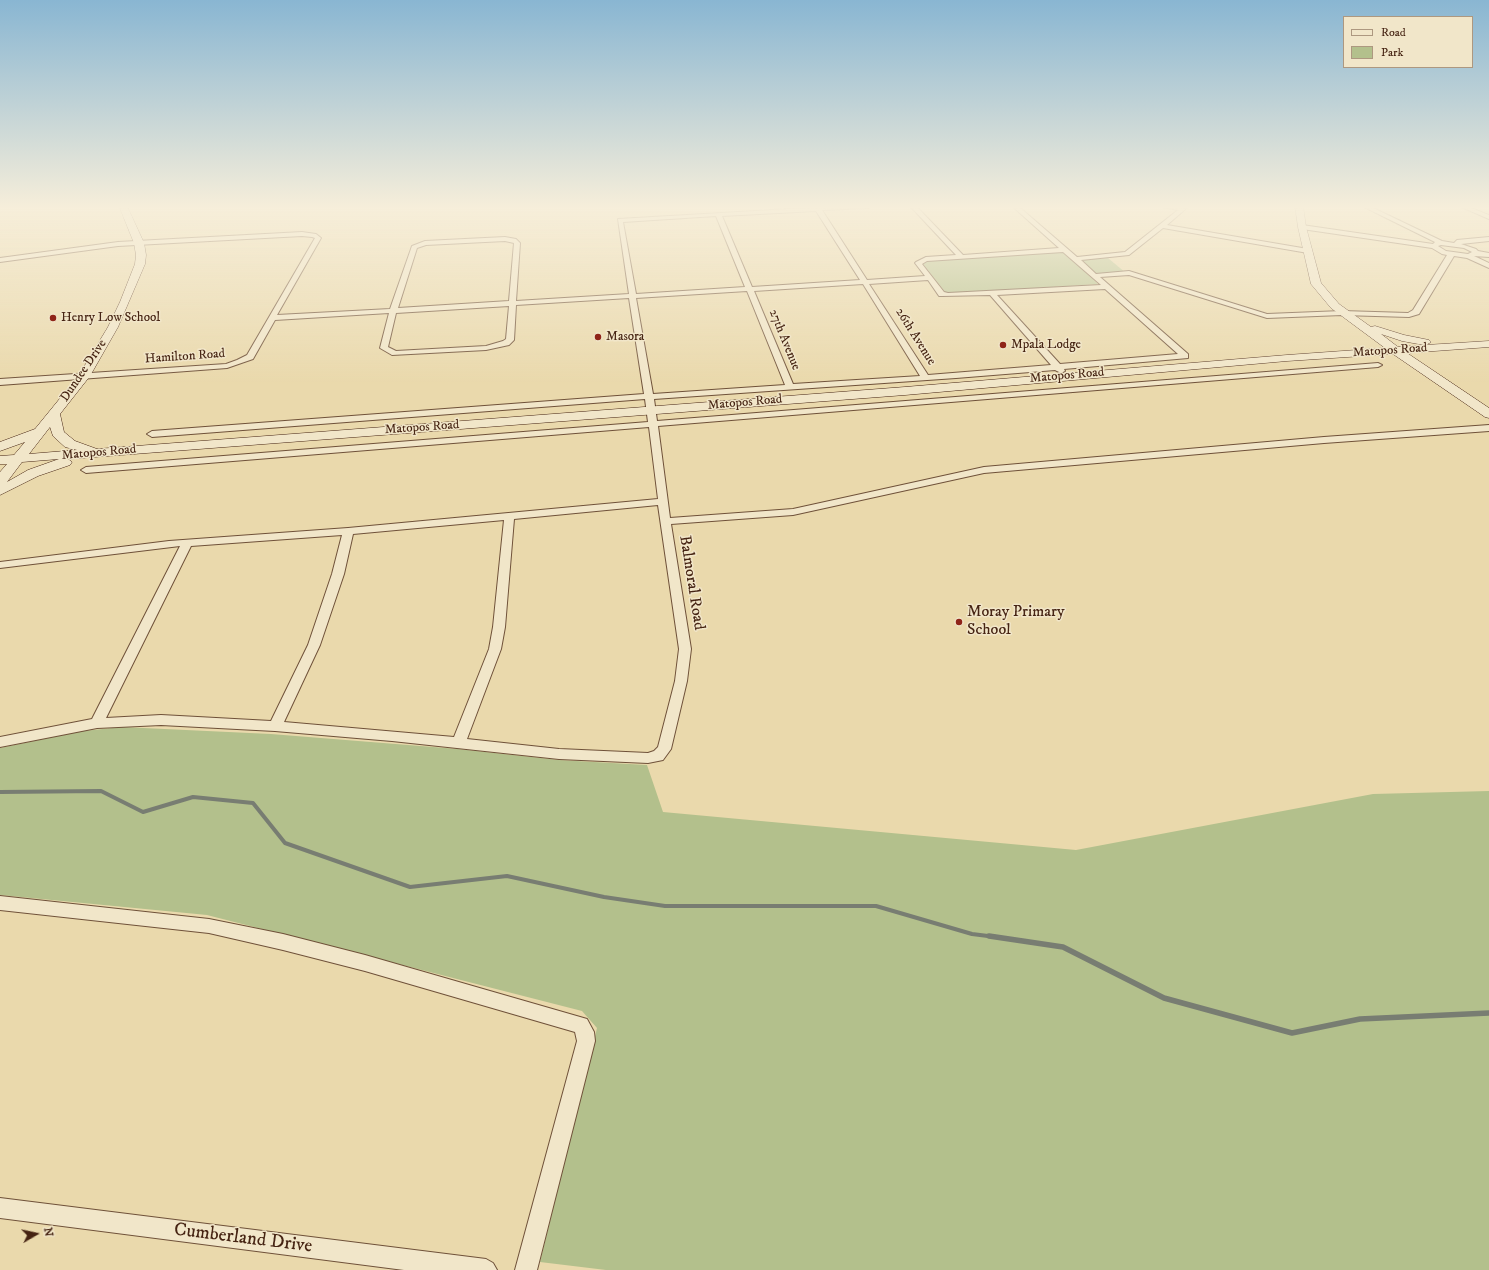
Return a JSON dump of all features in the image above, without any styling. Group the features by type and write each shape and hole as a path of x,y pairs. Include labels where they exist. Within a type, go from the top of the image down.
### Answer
{"main road":[{"name":"Dundee Drive","path":"0,481 16,459 84,376 114,327 139,265"},
{"path":"1311,265 1316,284 1334,306 1342,313 1489,414"},
{"path":"1337,355 1359,340 1353,320"},
{"path":"1353,320 1402,338 1449,347"},
{"name":"Matopos Road","path":"0,460 920,390 1235,362 1489,344"},
{"path":"1440,381 1432,361 1449,347"},
{"path":"1337,355 1386,364 1440,381"},
{"path":"54,414 58,433 66,441 102,453"},
{"path":"0,447 41,430"},
{"path":"0,491 33,473 88,454"}],"street":[{"name":"Hamilton Road","path":"0,382 233,365 250,357 303,265"},
{"path":"408,265 393,311 384,346 384,348 390,352 486,348 501,346 510,340 516,265"},
{"name":"Balmoral Road","path":"459,742 559,754 648,758 658,756 664,749 685,656 662,502 651,411 627,265"},
{"name":"27th Avenue","path":"739,265 790,387"},
{"name":"26th Avenue","path":"856,265 926,378"},
{"path":"920,265 942,294 946,295 993,294 1105,286"},
{"path":"152,434 648,396 926,378 1185,356 1081,265"},
{"path":"1120,265 1129,273"},
{"path":"1093,276 1129,273 1267,316 1342,313 1409,315 1416,312 1445,265"},
{"path":"273,318 930,278"},
{"path":"993,294 1066,376"},
{"path":"1235,362 1251,376"},
{"path":"86,470 1386,364"},
{"path":"666,521 793,512 984,470 1324,440 1489,428"},
{"path":"0,565 187,542 348,531 662,502"},
{"path":"0,742 97,723 161,720 275,726 459,742 495,649 499,627 509,517"},
{"path":"275,726 314,645 338,574 348,531"},
{"path":"97,723 187,542"},
{"path":"0,903 209,926 283,942 365,963 581,1026 585,1032 586,1041 526,1270"},
{"name":"Cumberland Drive","path":"0,1208 486,1270"}],"green space":[{"path":"924,265 1078,265 1098,284 949,294 945,292"},
{"path":"1084,265 1117,265 1126,273 1094,274"},
{"path":"122,727 271,734 458,749 559,760 647,765 663,812 1076,850 1373,794 1489,791 1489,1270 606,1270 540,1262 597,1028 582,1011 207,915 0,895 0,748 83,731"}],"waterway":[{"path":"0,792 101,791 143,812 193,797 253,803 285,843 410,887 507,876 604,897 665,906 876,906 972,934 994,937"},
{"path":"989,936 994,937"},
{"path":"994,937 1063,947 1164,998 1292,1033 1360,1019 1489,1013"}],"place":[{"name":"Henry Low School","path":"53,318"},
{"name":"Masora","path":"598,337"},
{"name":"Mpala Lodge","path":"1003,345"},
{"name":"Moray Primary School","path":"959,622"}]}
